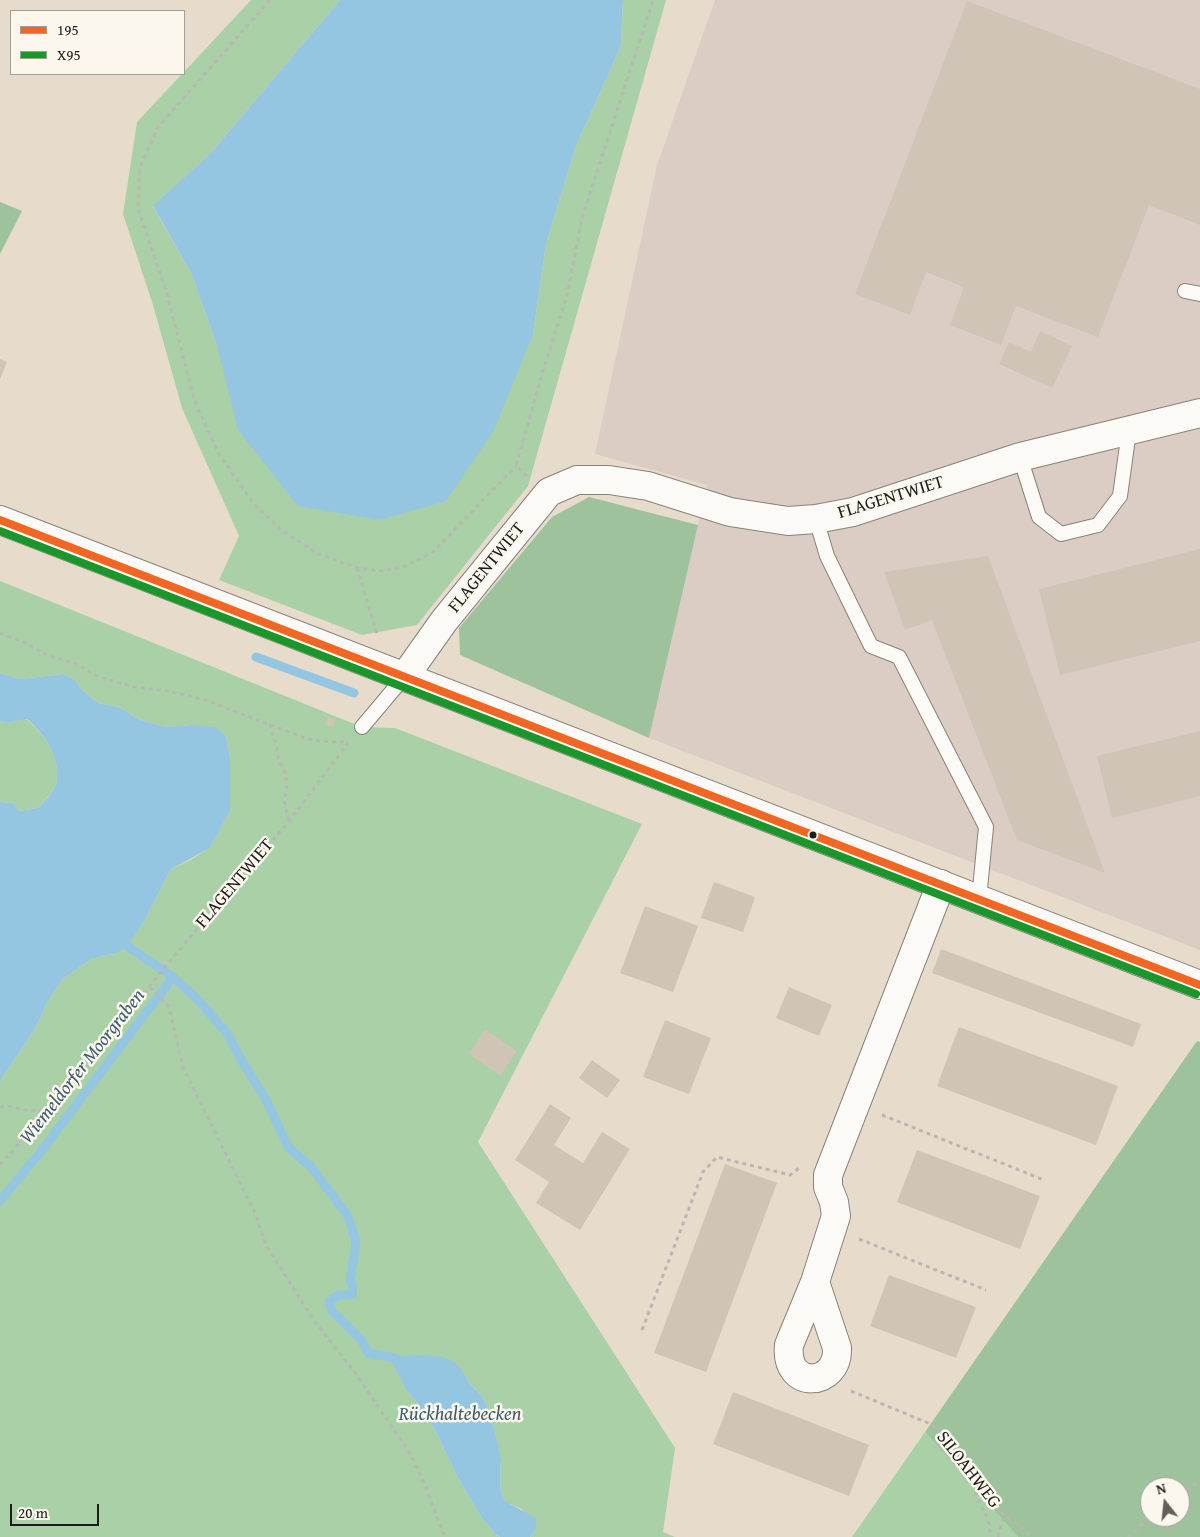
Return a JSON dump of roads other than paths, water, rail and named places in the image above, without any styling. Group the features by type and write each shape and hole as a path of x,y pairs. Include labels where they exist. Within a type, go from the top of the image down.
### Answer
{"street":[{"name":"FLAGENTWIET","path":"414,680 444,621 549,492 577,480 609,480 648,486 730,512 788,521 816,519 853,512 1020,456 1200,413"},
{"path":"0,520 1200,985"},
{"path":"815,1282 837,1355 830,1371 823,1376 807,1378 798,1375 793,1370 788,1353 794,1331 815,1282 836,1216 836,1209 828,1187 828,1175 941,884"}],"lane":[{"path":"1185,291 1200,294"},
{"path":"1020,456 1039,517 1061,534 1098,525 1120,496 1129,430"},
{"path":"816,519 827,556 871,646 899,657 986,827 979,899"},
{"name":"FLAGENTWIET","path":"362,727 414,680"}],"water":[{"path":"340,0 623,0 621,46 576,146 546,244 533,334 494,430 446,501 380,520 298,506 238,430 218,349 192,275 153,206 210,154"},
{"path":"0,673 19,679 64,674 75,680 82,690 98,703 119,707 140,720 166,727 189,725 216,727 226,736 230,758 230,810 210,848 171,869 142,925 127,946 117,953 91,959 63,979 48,1001 35,1029 0,1081 0,802 13,803 19,811 38,808 57,783 57,768 55,759 44,737 27,719 7,723 0,721"},
{"name":"Rückhaltebecken","path":"423,1355 442,1357 454,1362 462,1370 471,1385 483,1397 492,1419 501,1459 500,1485 503,1500 536,1518 536,1531 530,1537 500,1537 496,1535 481,1517 458,1478 436,1432 405,1388 390,1357"}],"waterway":[{"path":"256,657 354,693"},
{"path":"124,935 127,946 173,977 198,1000 227,1033 265,1098 288,1147 311,1167 348,1216 356,1242 350,1280 353,1286 352,1295 338,1295 329,1302 332,1311 362,1341 368,1353 395,1358 403,1364"},
{"name":"Wiemeldorfer Moorgraben","path":"0,1201 42,1150 173,977"}]}
